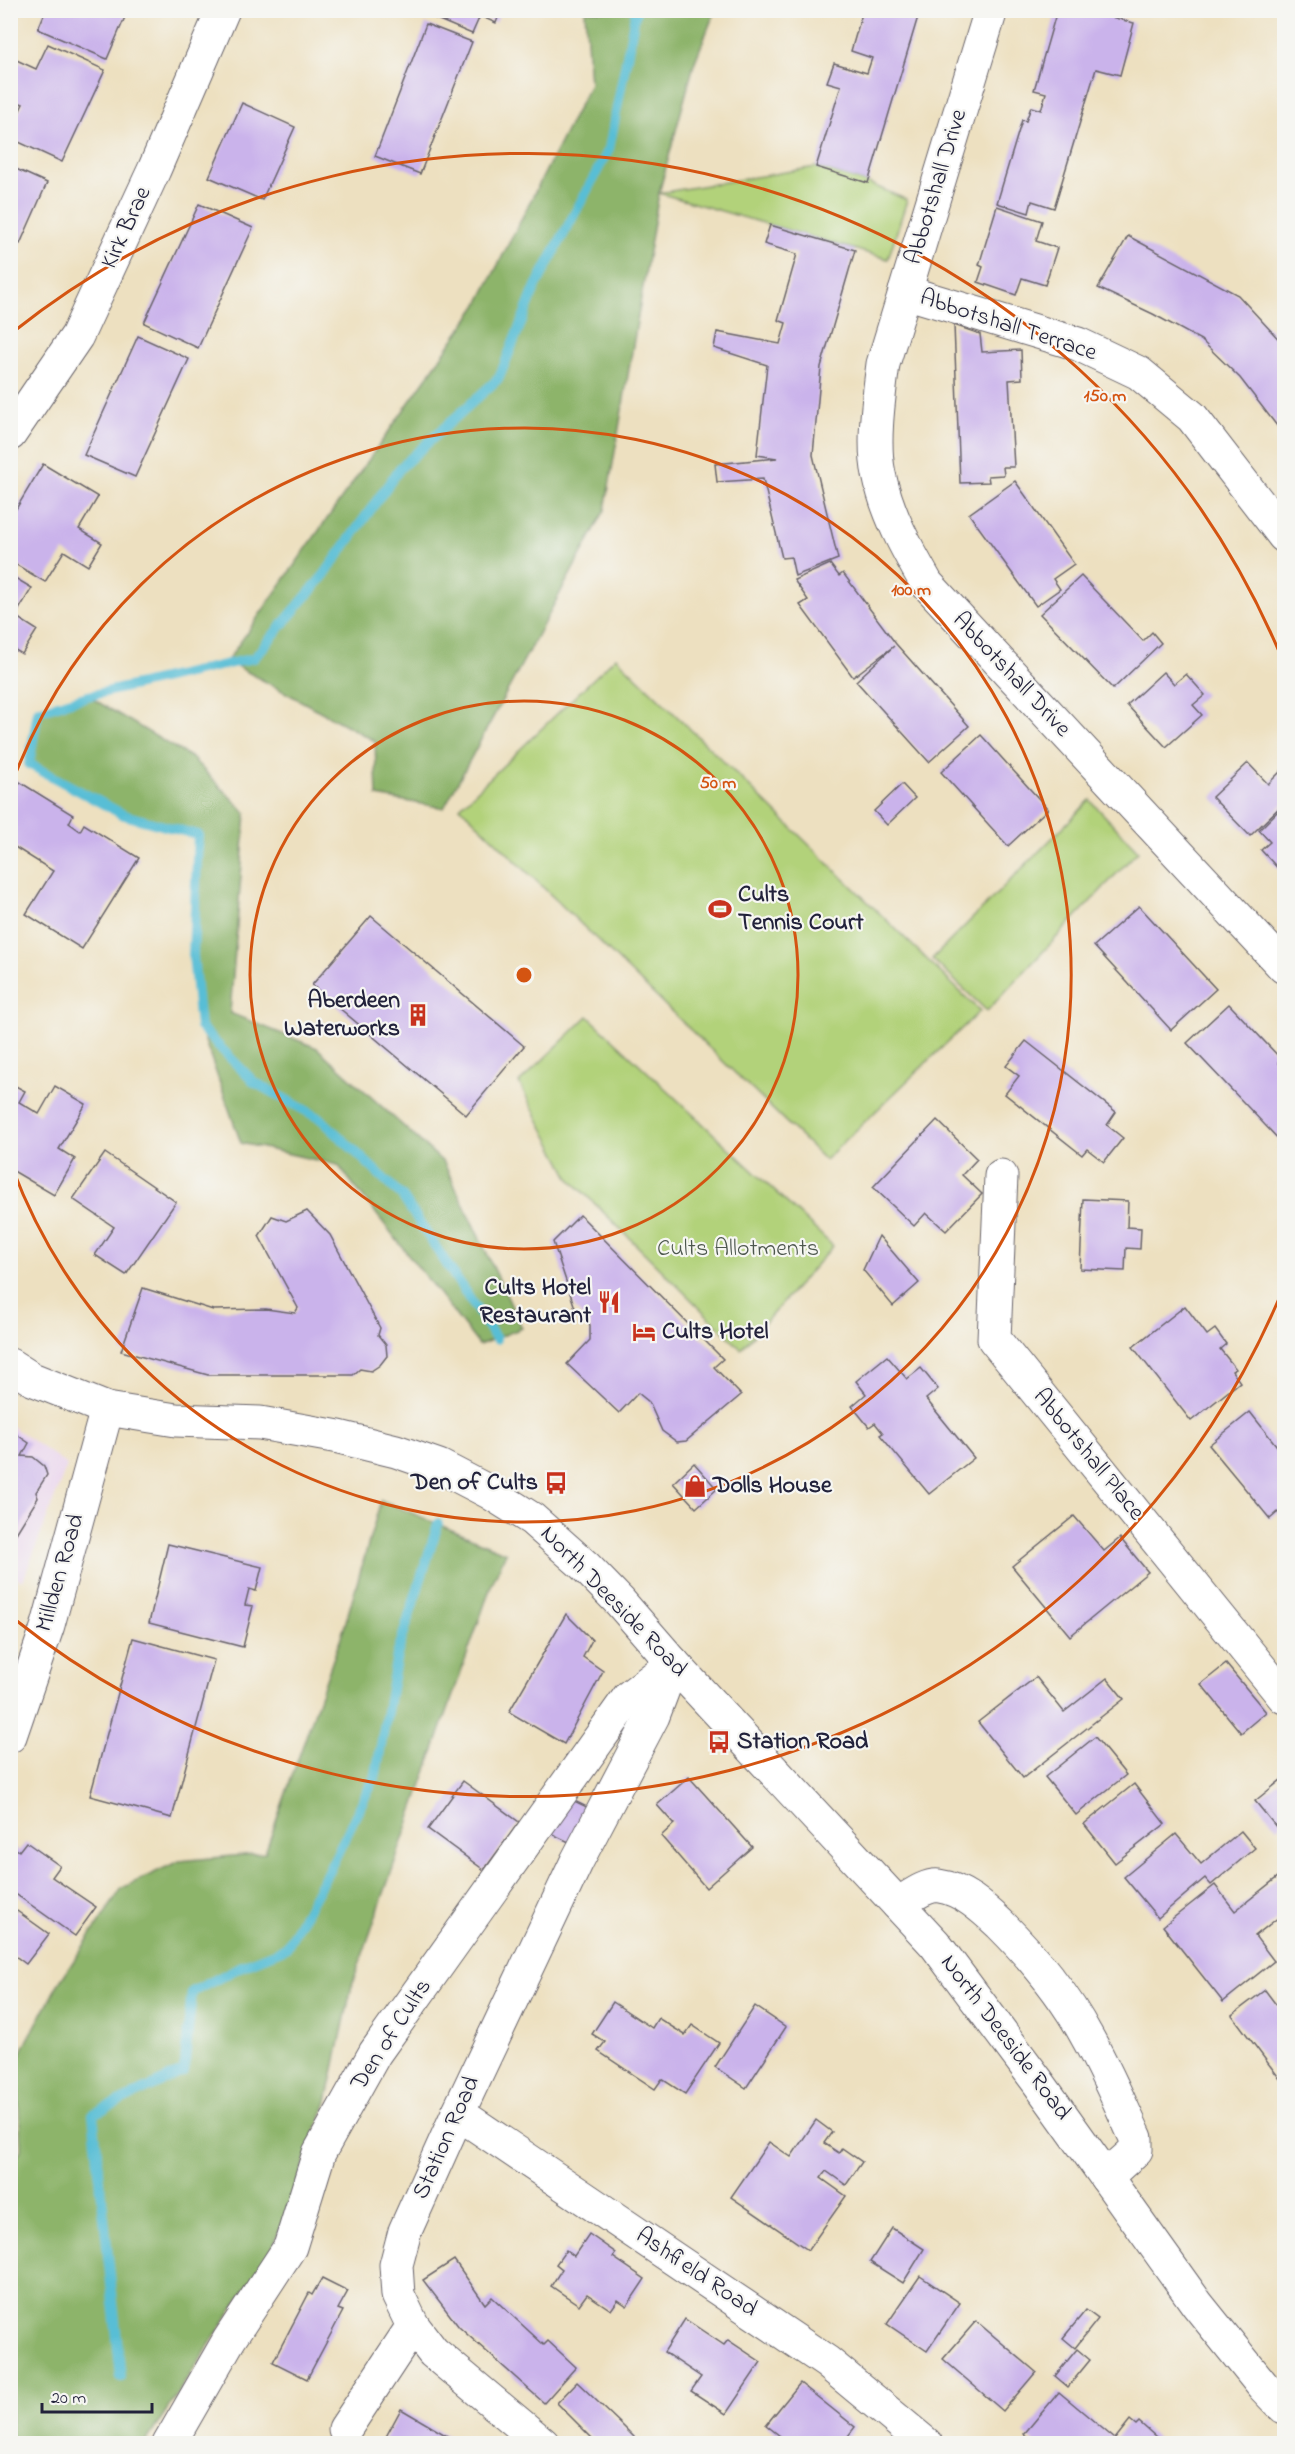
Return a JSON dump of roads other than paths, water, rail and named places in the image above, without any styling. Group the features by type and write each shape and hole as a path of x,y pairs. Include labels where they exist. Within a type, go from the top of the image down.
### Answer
{"street":[{"name":"Kirk Brae","path":"10,434 77,336 154,170 223,10"},
{"name":"Abbotshall Drive","path":"991,10 883,364 876,412 878,474 898,533 927,584 1284,967"},
{"name":"Abbotshall Terrace","path":"905,292 1078,344 1138,373 1192,417 1284,536"},
{"name":"Abbotshall Place","path":"1001,1176 994,1339 1284,1697"},
{"name":"North Deeside Road","path":"10,1365 32,1379 107,1409 176,1420 260,1423 396,1451 439,1466 489,1492 532,1519 585,1566 935,1944 1197,2304 1263,2386 1284,2408"},
{"name":"Millden Road","path":"10,1736 48,1624 107,1409"},
{"name":"Station Road","path":"543,2444 434,2352 413,2326 398,2295 396,2265 405,2231 458,2113 577,1861 653,1716 673,1663"},
{"name":"Den of Cults","path":"169,2444 229,2340 290,2247 319,2153 375,2053 629,1697 673,1663"},
{"path":"898,1904 930,1886 939,1886 960,1893 986,1911 1024,1947 1057,1989 1086,2035 1136,2138 1136,2150 1106,2177"},
{"name":"Ashfield Road","path":"458,2113 827,2362 926,2444"},
{"path":"345,2429 413,2326"}],"waterway":[{"path":"496,1339 402,1196 321,1119 254,1082 200,1027 193,955 198,835 124,815 29,764 38,711 88,696 254,658 325,574 400,468 499,378 536,286 609,149 636,10"},
{"path":"121,2377 93,2114 184,2071 192,1992 242,1966 286,1948 332,1864 376,1774 397,1655 438,1524"}],"place":[{"name":"Cults Tennis Court","path":"720,909"},
{"name":"Aberdeen Waterworks","path":"418,1015"},
{"name":"Cults Hotel Restaurant","path":"609,1302"},
{"name":"Cults Hotel","path":"644,1332"},
{"name":"Den of Cults","path":"556,1483"},
{"name":"Dolls House","path":"695,1486"},
{"name":"Station Road","path":"719,1742"}],"park label":[{"name":"Cults Allotments","path":"738,1249"}]}
